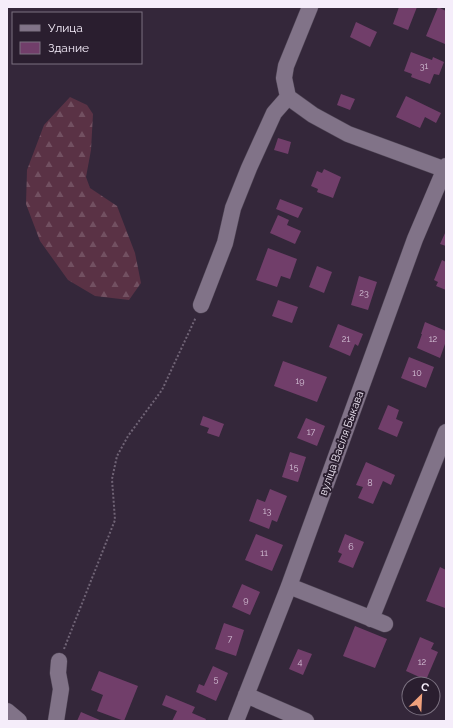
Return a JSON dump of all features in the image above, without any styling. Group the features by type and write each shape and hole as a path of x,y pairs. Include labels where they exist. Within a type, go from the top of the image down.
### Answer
{"street":[{"path":"310,7 286,66 284,78 288,97 313,115 348,134 446,168"},
{"path":"201,305 225,243 233,208 249,168 274,113 288,97"},
{"name":"вуліца Васіля Быкава","path":"236,721 289,586 415,239 446,168"},
{"path":"289,586 378,621 446,432"},
{"path":"56,721 61,689 58,673 59,661"},
{"path":"246,695 306,721"},
{"path":"7,711 19,721"}],"path":[{"path":"59,661 115,520 112,479 117,456 128,436 162,390 201,305"}],"green space":[{"path":"70,97 87,105 93,114 91,150 86,177 90,188 117,206 135,253 141,283 129,300 95,296 68,280 40,241 26,204 27,170 44,125"}],"building":[{"path":"399,7 417,7 408,30 393,24"},
{"path":"438,7 446,11 445,44 426,36"},
{"path":"356,22 377,32 370,47 350,37"},
{"path":"411,52 432,60 433,57 444,62 439,75 434,74 430,84 411,77 412,74 404,71"},
{"path":"341,94 355,99 350,110 337,105"},
{"path":"406,96 441,113 436,123 425,117 420,128 396,117"},
{"path":"278,138 291,142 288,154 274,150"},
{"path":"324,169 341,177 333,198 317,192 318,189 311,186 317,171 322,173"},
{"path":"280,199 303,208 298,218 276,209"},
{"path":"278,215 289,220 287,225 301,231 295,244 270,233"},
{"path":"446,231 446,246 440,244"},
{"path":"268,248 297,259 290,279 281,276 277,287 256,280"},
{"path":"442,260 446,262 446,290 436,286 438,282 434,280"},
{"path":"317,266 332,272 324,293 309,287"},
{"path":"359,276 377,282 368,310 351,305"},
{"path":"278,300 298,307 292,323 272,316"},
{"path":"425,322 446,331 446,345 445,344 440,358 417,348"},
{"path":"338,324 363,334 358,346 355,344 350,356 329,347"},
{"path":"409,357 434,367 426,388 401,378"},
{"path":"283,361 327,377 317,402 274,386"},
{"path":"388,405 399,410 396,419 403,422 397,437 378,429"},
{"path":"203,416 224,424 219,437 207,433 209,428 200,425"},
{"path":"306,418 325,426 317,446 297,438"},
{"path":"290,452 306,457 298,482 282,477"},
{"path":"366,462 395,475 391,485 383,481 373,504 358,498 363,487 356,485"},
{"path":"270,489 287,496 277,522 272,520 269,529 249,521 257,499 265,502"},
{"path":"256,534 283,545 272,571 245,560"},
{"path":"345,534 364,542 353,568 338,562 342,554 338,552"},
{"path":"440,567 446,570 445,608 426,601"},
{"path":"242,584 260,592 250,615 232,607"},
{"path":"224,623 244,630 236,656 215,649"},
{"path":"355,626 387,639 375,668 343,656"},
{"path":"420,637 434,643 431,649 438,652 428,676 417,676 406,671"},
{"path":"298,649 312,654 303,675 289,669"},
{"path":"213,666 228,673 216,701 196,692 199,684 204,686"},
{"path":"99,671 138,686 124,721 97,711 103,695 91,690"},
{"path":"166,695 195,707 192,713 206,719 205,721 172,721 177,711 162,705"},
{"path":"81,712 102,721 77,721"}]}
